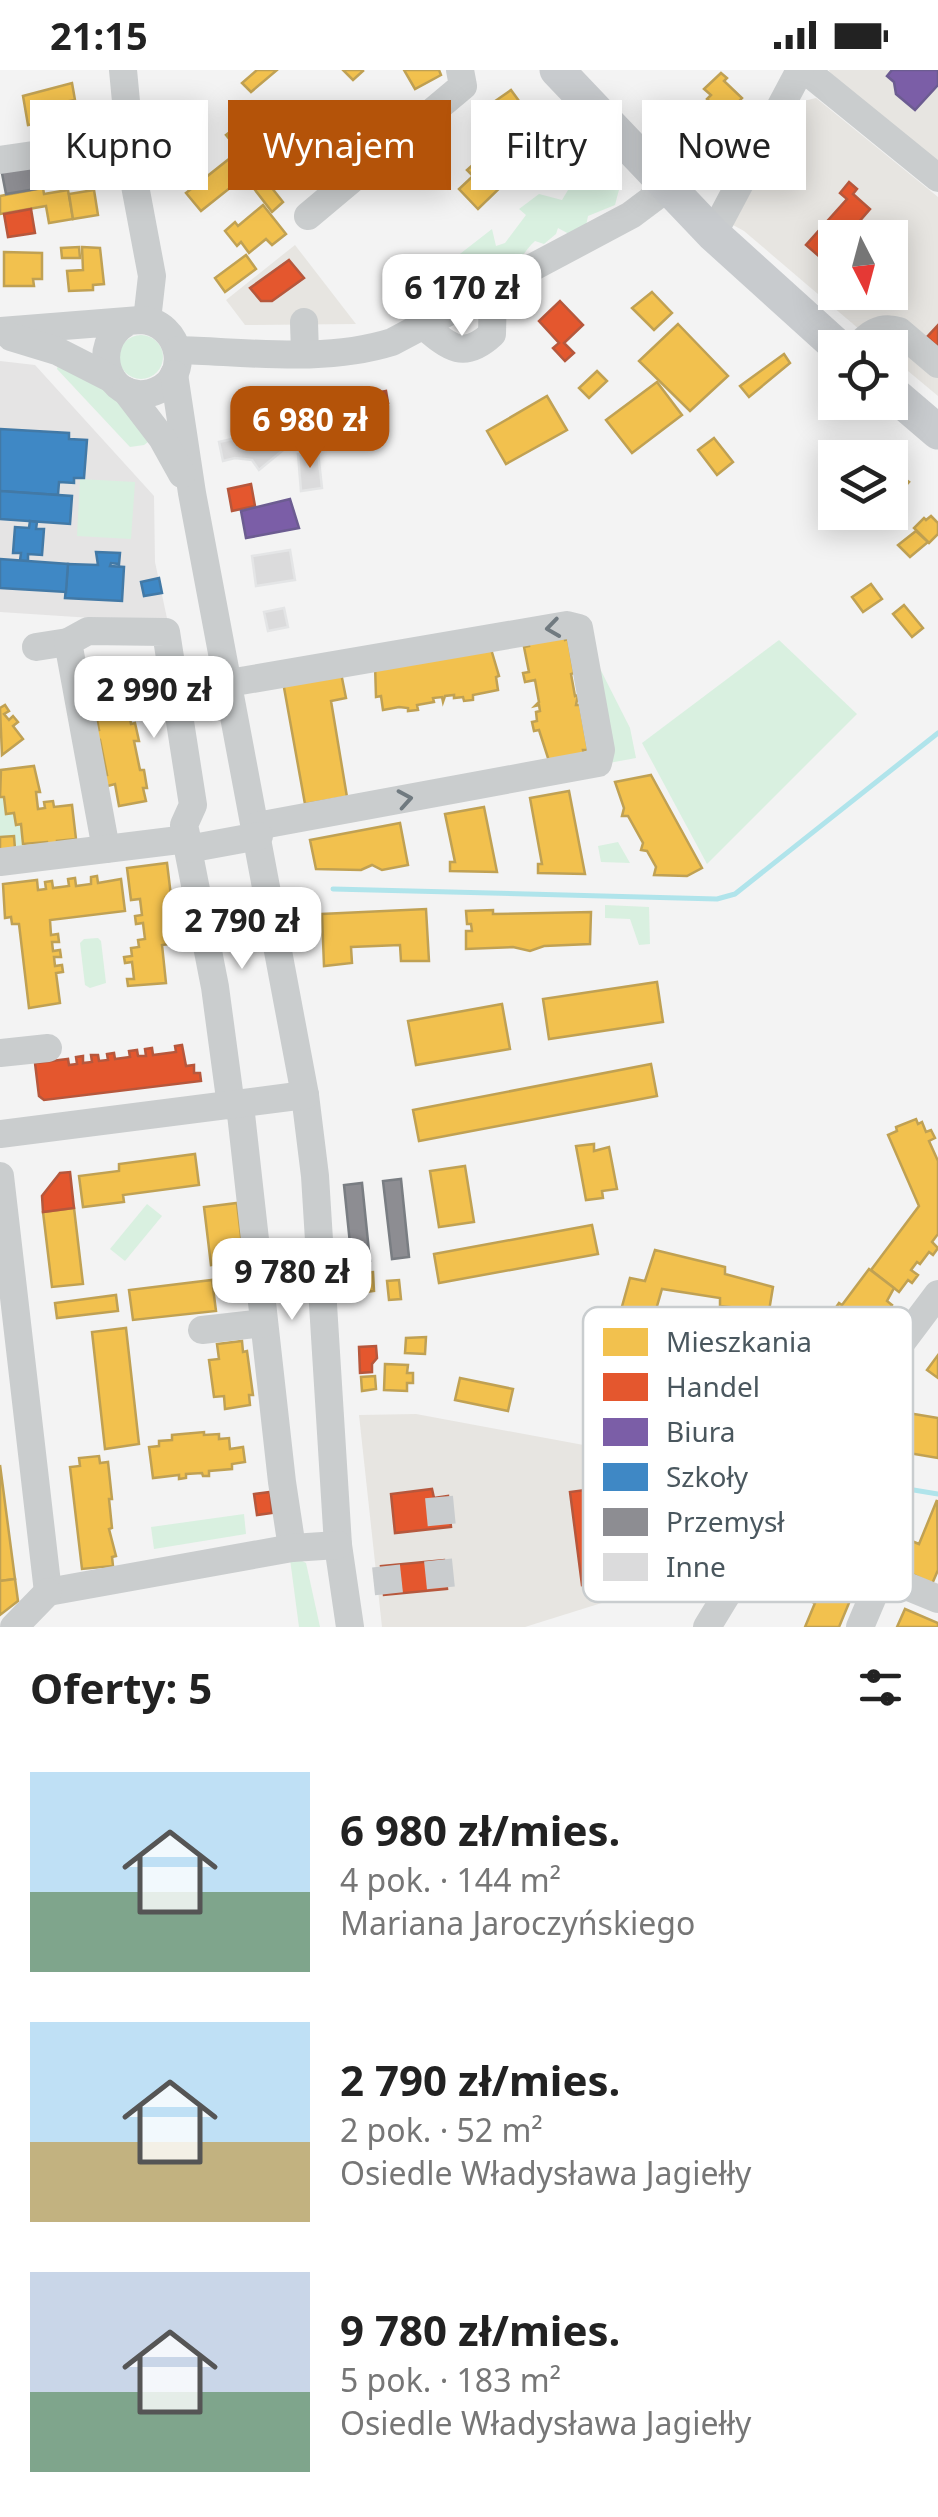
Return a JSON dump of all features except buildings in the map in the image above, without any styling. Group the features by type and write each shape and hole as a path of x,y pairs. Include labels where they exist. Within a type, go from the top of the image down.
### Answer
{"main road":[{"path":"557,70 642,160"},
{"path":"670,190 819,330"},
{"path":"908,406 938,432"}],"street":[{"path":"123,70 126,100"},
{"path":"308,216 464,86 460,70"},
{"path":"713,234 803,70 938,178"},
{"path":"0,160 30,156"},
{"path":"138,190 152,276 137,321 113,332 106,347 105,364 162,438 192,494"},
{"path":"176,362 371,348 424,326 631,216 665,190"},
{"path":"424,326 448,346 464,350 480,345 492,334 493,290"},
{"path":"0,333 137,321 167,330 176,362 192,494 305,1095 315,1176 338,1544 350,1627"},
{"path":"304,322 305,353"},
{"path":"0,333 57,351 140,394 166,385 176,362"},
{"path":"908,339 938,364"},
{"path":"0,862 187,844 258,831 598,762 601,750 580,628 567,625 229,682"},
{"path":"36,647 68,642 88,630 166,632 193,805 184,824 235,1106 292,1548"},
{"path":"68,642 106,850"},
{"path":"0,1053 48,1048"},
{"path":"0,1134 305,1095"},
{"path":"0,1176 48,1592"},
{"path":"913,1328 938,1294"},
{"path":"202,1330 264,1323"},
{"path":"14,1627 48,1592 292,1548 338,1544"},
{"path":"913,1588 938,1599"},
{"path":"707,1627 722,1602"},
{"path":"860,1627 871,1602"}],"shaded area":[{"path":"829,70 938,70 938,162 830,73"},
{"path":"816,98 938,197 938,396 908,371 908,330 860,330 837,310 908,310 908,220 818,220 818,294 733,225 752,190 806,190 806,100"},
{"path":"295,245 356,324 245,325 226,300"},
{"path":"0,361 35,365 154,496 155,562 168,623 0,612"},
{"path":"416,1414 583,1445 583,1602 605,1602 525,1627 382,1627 359,1415"}],"green space":[{"path":"568,190 619,190 615,205 588,216 586,226 569,234 558,228 544,244 535,241 515,264 488,282 460,291 443,289 438,271 492,229 496,246 505,243 526,215 519,209 539,194 562,200"},
{"path":"141,335 156,342 163,357 156,372 141,379 126,372 119,357 126,342"},
{"path":"59,360 111,392 153,438 144,445 130,447 57,369"},
{"path":"80,479 135,482 131,539 77,536"},
{"path":"779,640 857,714 707,864 642,743"},
{"path":"588,645 630,728 636,758 609,763"},
{"path":"0,797 4,797 6,814 14,813 16,825 21,824 47,842 48,847 0,851"},
{"path":"618,842 630,863 601,862 598,846"},
{"path":"605,905 649,907 650,944 639,945 630,919 605,918"},
{"path":"98,938 106,983 90,988 85,985 80,943"},
{"path":"147,1204 162,1216 125,1261 110,1249"},
{"path":"244,1514 246,1534 154,1549 151,1527"},
{"path":"290,1559 306,1563 320,1627 299,1627"}],"waterway":[{"path":"333,889 717,899 735,894 938,733"},
{"path":"913,1490 938,1494"}],"tunnel":[{"path":"439,1497 442,1528"},
{"path":"438,1560 441,1589"},
{"path":"386,1566 389,1594"}]}
